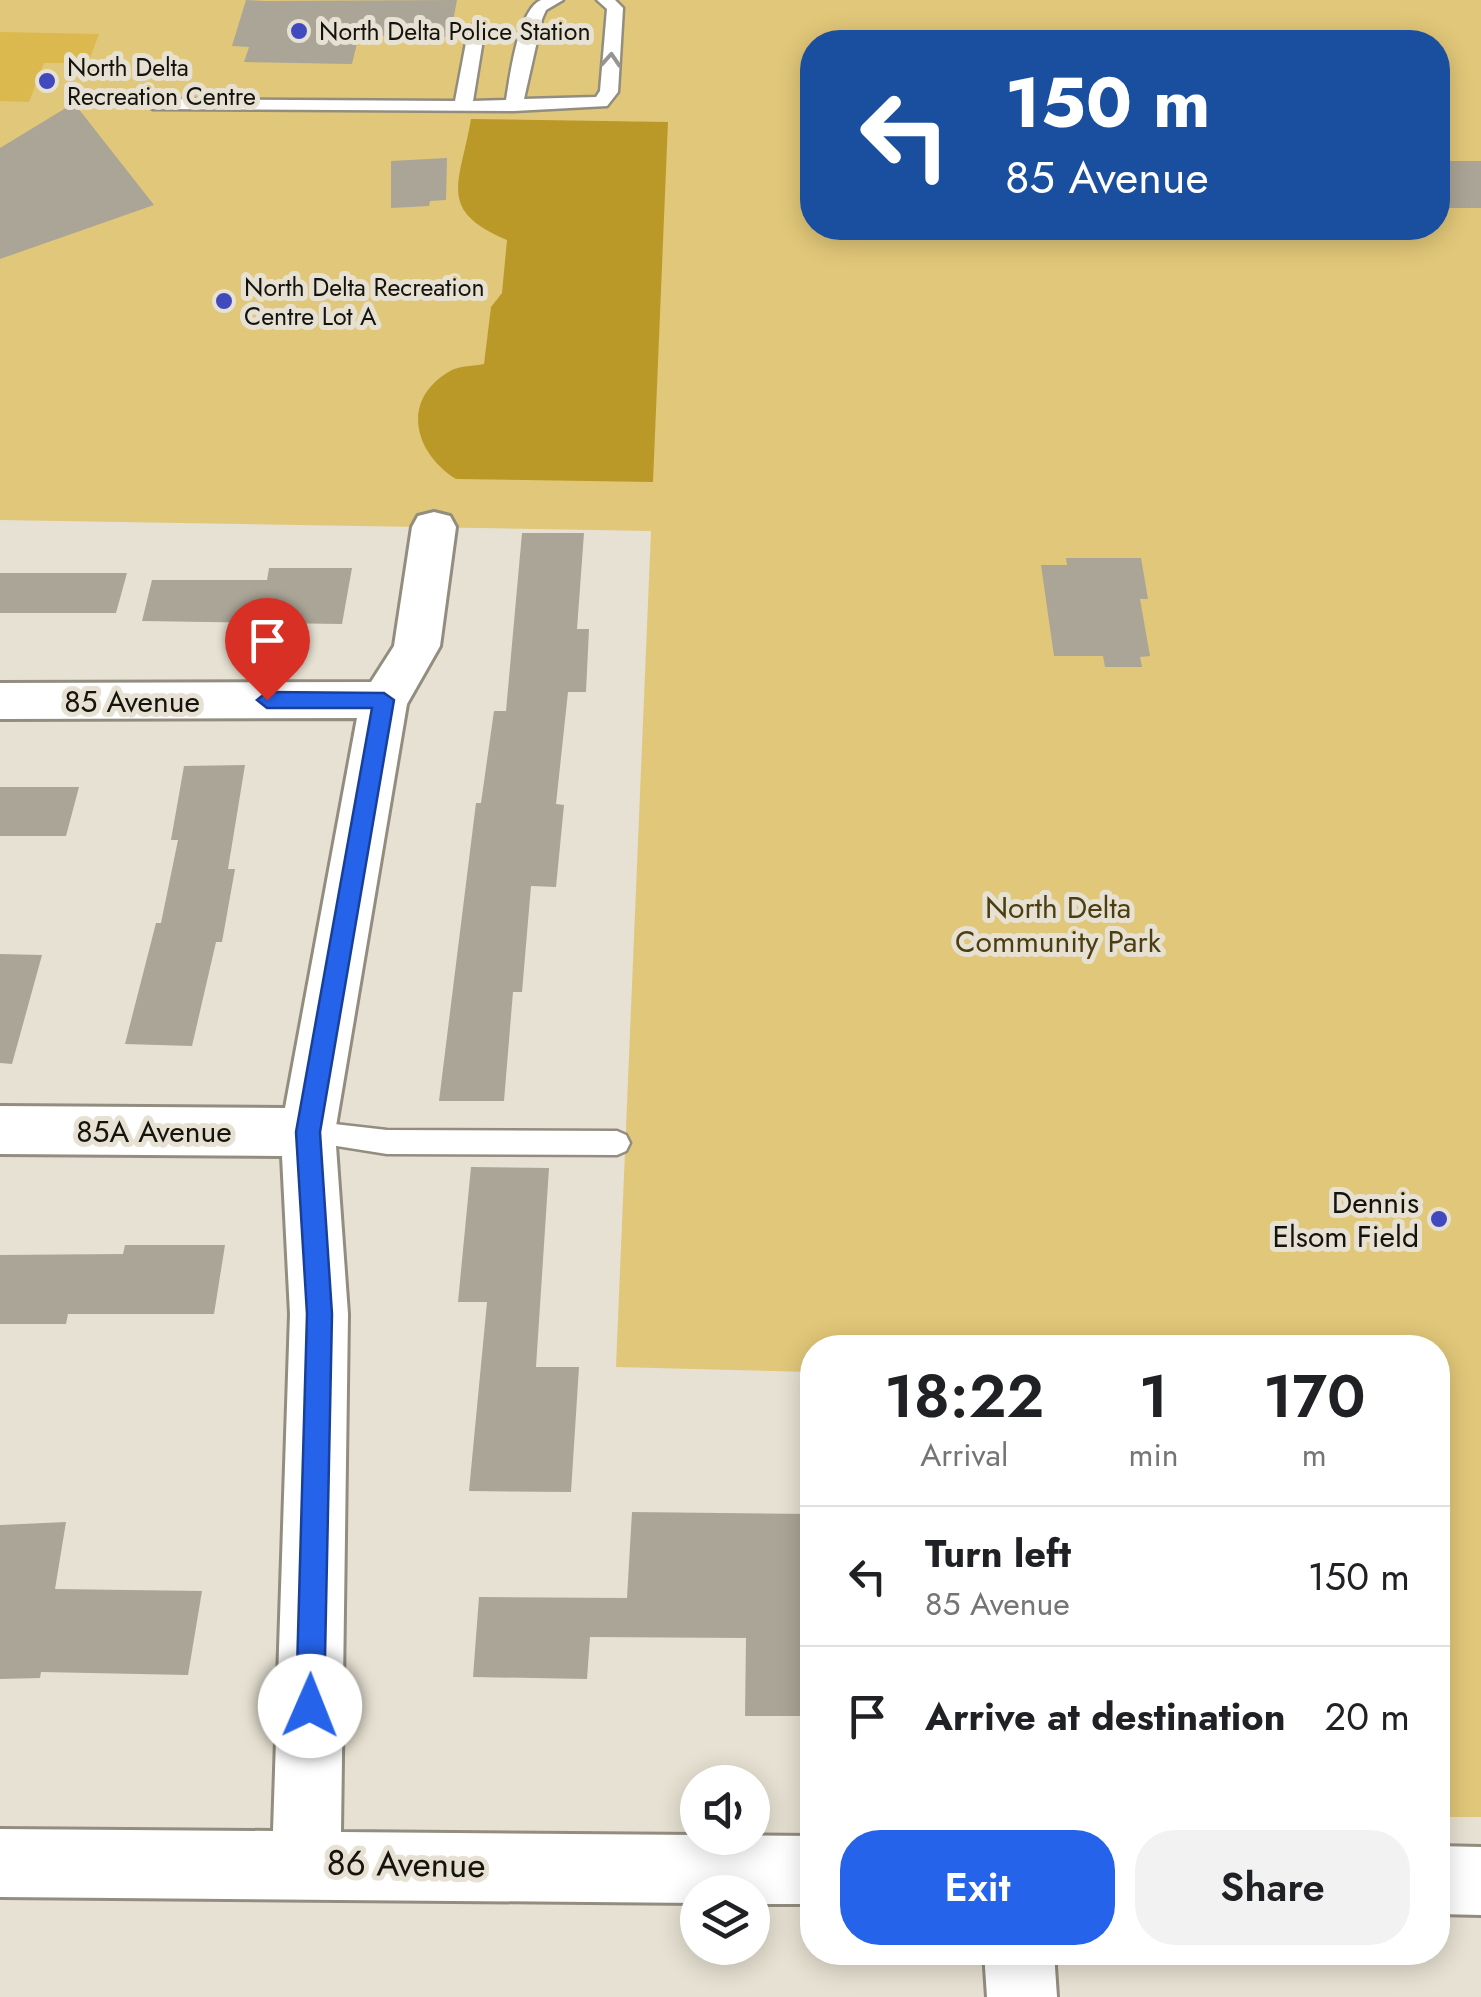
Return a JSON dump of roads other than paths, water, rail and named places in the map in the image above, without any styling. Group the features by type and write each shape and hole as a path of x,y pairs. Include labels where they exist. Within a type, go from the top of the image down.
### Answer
{"street":[{"path":"306,1862 319,1314 308,1132 384,700 406,670 417,646 434,528"},
{"name":"85 Avenue","path":"0,701 384,700"},
{"name":"85A Avenue","path":"0,1130 308,1132"},
{"name":"86 Avenue","path":"0,1863 306,1862 800,1870"},
{"path":"1450,1880 1481,1880"},
{"path":"1020,1965 1022,1997"}],"lane":[{"path":"514,106 522,48 534,28 539,6 554,0"},
{"path":"153,104 592,105 606,98 615,8 604,0"},
{"path":"464,106 476,27"},
{"path":"308,1132 388,1142 617,1142"}],"place":[{"name":"North Delta Police Station","path":"299,31"},
{"name":"North Delta Recreation Centre","path":"47,81"},
{"name":"North Delta Recreation Centre Lot A","path":"224,301"},
{"name":"Dennis Elsom Field","path":"1439,1219"}],"park label":[{"name":"North Delta Community Park","path":"1058,924"}]}
